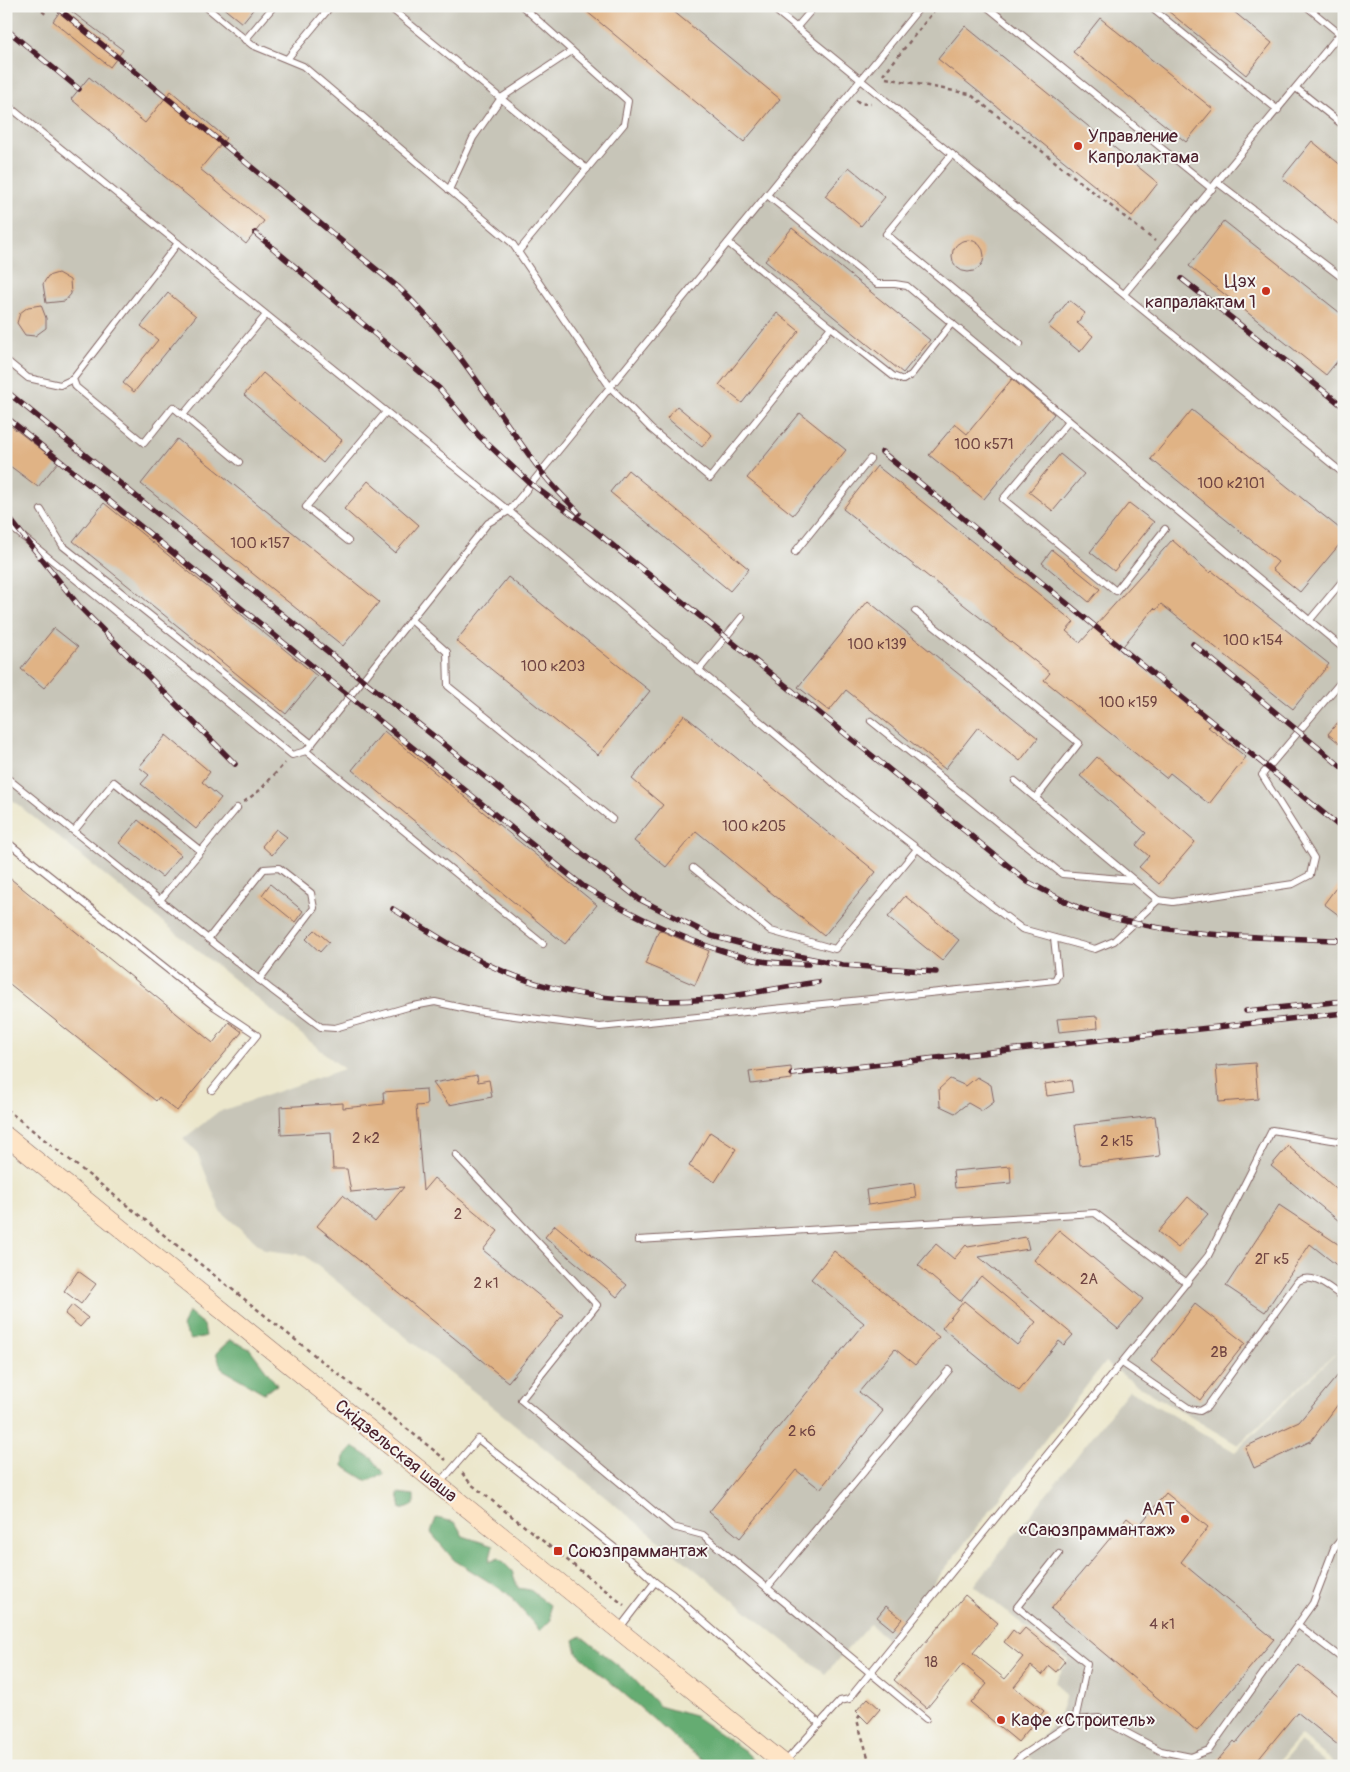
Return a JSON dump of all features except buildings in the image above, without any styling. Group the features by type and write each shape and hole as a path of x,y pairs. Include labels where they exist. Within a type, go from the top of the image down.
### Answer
{"street":[{"name":"Скідзельская шаша","path":"6,1136 786,1765"}],"lane":[{"path":"205,6 252,46 303,66 512,243 610,387 651,429 710,478 831,327"},
{"path":"245,40 274,6"},
{"path":"286,60 331,6"},
{"path":"388,6 587,168"},
{"path":"518,252 624,124 628,101 522,6"},
{"path":"770,6 1344,474"},
{"path":"796,28 815,6"},
{"path":"6,523 292,755 306,751 488,523 509,511 921,6"},
{"path":"986,6 1212,189"},
{"path":"1149,6 1278,110"},
{"path":"1124,294 1342,31 1306,6"},
{"path":"449,190 473,138 501,98 572,51"},
{"path":"1296,88 1344,126"},
{"path":"6,104 509,511 848,796 1022,929 1095,949 1114,940 1158,900"},
{"path":"952,154 886,234 1020,344"},
{"path":"1217,182 1344,279"},
{"path":"767,195 877,284 907,286 1344,649"},
{"path":"728,242 893,376 903,380 911,375 952,323"},
{"path":"6,360 28,378 60,385 72,379 178,243"},
{"path":"183,415 266,315"},
{"path":"72,379 76,388 144,443 173,407 240,462"},
{"path":"348,541 306,507 386,412"},
{"path":"1069,421 1003,499 1116,591 1165,529"},
{"path":"795,552 870,459"},
{"path":"41,510 63,546 312,744"},
{"path":"1309,621 1344,579"},
{"path":"915,611 1079,743 1036,798"},
{"path":"698,670 742,617"},
{"path":"411,620 447,652 448,686 612,819"},
{"path":"1015,781 1158,900 1173,902 1293,884 1310,875 1314,858 1262,775 1344,678"},
{"path":"871,721 1062,874 1134,880"},
{"path":"306,751 543,944"},
{"path":"6,777 259,980 321,1027 335,1028 408,1007 435,1002 476,1011 600,1027 1055,980 1058,974 1054,938"},
{"path":"74,831 114,782 201,851"},
{"path":"160,900 237,808"},
{"path":"6,841 215,1007 257,1035 212,1090"},
{"path":"693,868 771,931 835,949 917,849"},
{"path":"208,939 264,869 279,868 311,893 314,908 259,980"},
{"path":"786,1765 840,1701 849,1699 1208,1256 1272,1130 1344,1142"},
{"path":"456,1155 597,1305 521,1400 673,1527 703,1535 926,1719"},
{"path":"638,1240 1095,1213 1187,1283"},
{"path":"1122,1363 1190,1409 1200,1411 1207,1407 1298,1281 1306,1276 1313,1278 1344,1298"},
{"path":"767,1588 949,1370"},
{"path":"438,1485 478,1440 672,1594 820,1724"},
{"path":"1012,1766 1021,1756 1074,1720 1099,1718 1161,1751 1191,1757 1209,1750 1313,1603 1334,1548 1344,1536"},
{"path":"1059,1554 1017,1607 1087,1664 1074,1720"},
{"path":"618,1630 655,1582"},
{"path":"1298,1625 1344,1660"}],"path":[{"path":"36,6 48,16"},
{"path":"882,75 938,6"},
{"path":"886,78 970,94 1163,247"},
{"path":"237,808 260,790 292,755"},
{"path":"6,1108 449,1463 456,1465 471,1484 633,1611"},
{"path":"860,1715 857,1720 868,1757 867,1766"}],"shaded area":[{"path":"6,6 1344,6 1344,1345 1238,1445 1135,1384 1105,1362 889,1641 870,1624 825,1674 304,1255 265,1250 221,1212 197,1152 183,1139 218,1112 344,1069 6,795"},
{"name":"ААТ «Саюзпраммантаж»","path":"1344,1346 1344,1766 1337,1766 1301,1735 1274,1766 1041,1766 1028,1756 1060,1713 1066,1696 1055,1682 1068,1660 974,1586 1129,1390 1235,1452"},
{"path":"1300,1742 1330,1766 1279,1766"}],"green space":[{"path":"188,1312 204,1325 206,1336 191,1340 182,1327"},
{"path":"230,1340 250,1349 277,1385 264,1393 222,1369 216,1353"},
{"path":"353,1447 373,1459 384,1474 367,1481 343,1466 344,1457"},
{"path":"398,1493 414,1495 414,1505 401,1509"},
{"path":"436,1518 455,1522 463,1536 493,1546 489,1562 499,1558 512,1571 518,1588 530,1590 550,1605 551,1620 540,1631 507,1593 454,1560 431,1533"},
{"path":"581,1636 630,1675 659,1706 694,1716 745,1751 759,1766 714,1766 690,1751 577,1653 574,1640"}],"railway":[{"path":"55,6 399,288 439,330 540,470 579,513"},
{"path":"6,29 79,89"},
{"path":"255,233 439,388 479,436 531,484 595,531 1028,882 1082,909 1145,925 1209,934 1338,940"},
{"path":"1182,279 1344,407"},
{"path":"6,391 363,680 639,899 712,936 757,948 843,965 936,972"},
{"path":"6,417 583,886 643,919 707,946 758,961 808,964"},
{"path":"882,452 1344,830"},
{"path":"6,514 79,606 235,764"},
{"path":"1193,644 1344,769"},
{"path":"393,909 490,966 529,981 579,994 632,1000 684,1001 710,999 818,982"},
{"path":"1246,1011 1344,1001"},
{"path":"792,1074 1344,1013"}],"place":[{"name":"Управление Капролактама","path":"1078,146"},
{"name":"Цэх капралактам 1","path":"1266,291"},
{"name":"ААТ «Саюзпраммантаж»","path":"1185,1519"},
{"name":"Союзпраммантаж","path":"558,1551"},
{"name":"Кафе «Строитель»","path":"1001,1720"}]}
